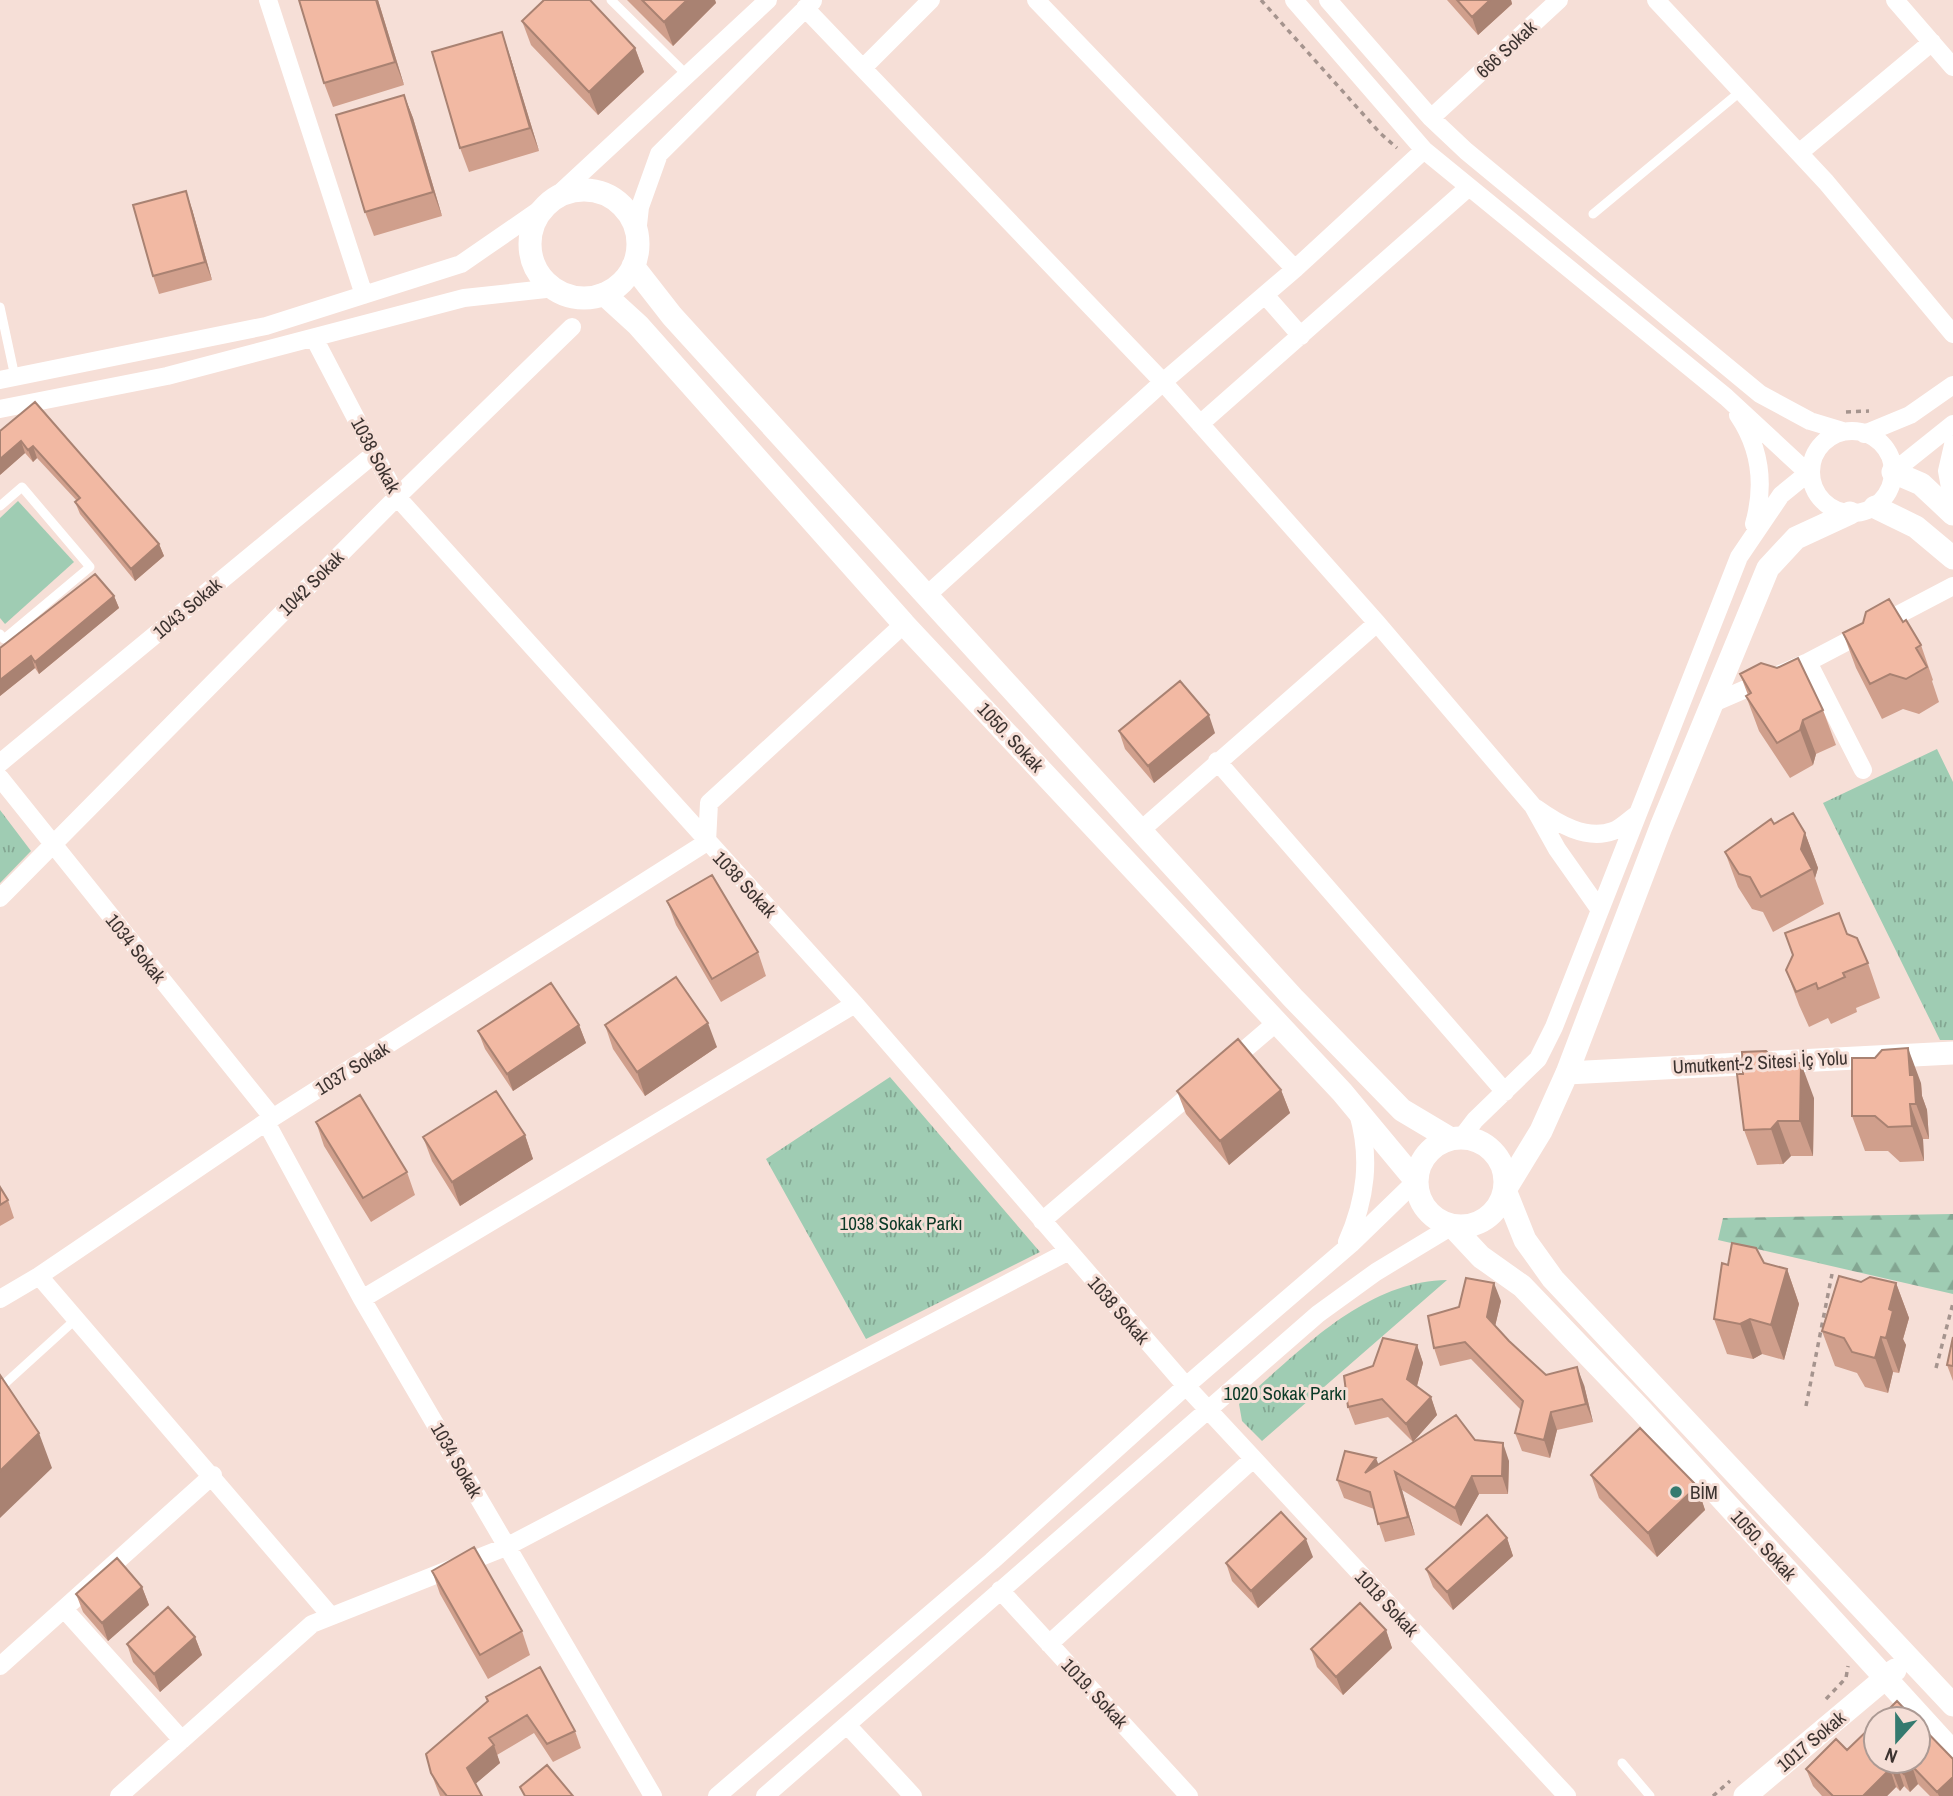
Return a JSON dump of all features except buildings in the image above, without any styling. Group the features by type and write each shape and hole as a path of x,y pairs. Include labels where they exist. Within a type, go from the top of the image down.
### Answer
{"street":[{"path":"268,0 364,295"},
{"path":"768,0 548,204 533,224 530,241 532,258 539,273 555,289 566,295 585,298 604,294 620,284 633,266 637,253 640,207 659,154 810,4 863,68 1163,382 1377,623 1533,806 1557,849 1600,910"},
{"path":"863,68 931,0"},
{"path":"1036,0 1296,269"},
{"path":"1294,0 1424,150 1726,397 1808,473 1817,495 1826,505 1850,513"},
{"path":"765,1796 1318,1314 1377,1272 1452,1226 1474,1224 1488,1217 1498,1206 1541,1130 1567,1073 1711,704 1768,568 1796,538 1850,513 1875,507 1888,493 1893,471 1889,452 1880,441 1864,433 1843,431 1810,421 1760,394 1466,151 1431,118 1328,0"},
{"name":"666 Sokak","path":"1431,118 1559,0"},
{"path":"1656,0 1799,153 1953,334"},
{"path":"1895,0 1953,67"},
{"path":"1799,153 1932,42"},
{"path":"926,596 1163,382 1296,269 1424,150"},
{"path":"1200,424 1469,187"},
{"path":"7,379 266,326 461,264 570,191 587,190 604,194 618,202 631,216 637,234"},
{"name":"1050. Sokak","path":"633,266 672,316 1140,831 1372,1081 1402,1110 1456,1138"},
{"path":"0,409 167,376 464,298 555,289"},
{"name":"1050. Sokak","path":"604,294 638,325 904,624 1277,1022 1416,1181"},
{"path":"1265,295 1301,336"},
{"name":"1042 Sokak","path":"0,898 397,496 572,327"},
{"name":"1038 Sokak","path":"314,338 397,496 855,1004 1207,1409"},
{"path":"1864,433 1910,415 1953,385"},
{"path":"1452,1226 1431,1215 1422,1204 1416,1181 1420,1163 1428,1151 1456,1138 1538,1059 1600,910 1718,607 1749,538 1759,505 1758,458 1749,431 1726,397"},
{"path":"1893,471 1953,424"},
{"path":"1749,538 1781,495 1808,473 1820,445 1843,431"},
{"path":"1953,445 1947,471 1953,504"},
{"name":"1043 Sokak","path":"0,763 374,454"},
{"path":"1893,471 1921,484 1953,514"},
{"path":"1875,507 1916,527 1953,558"},
{"path":"1711,704 1808,662 1953,586"},
{"path":"1140,831 1377,623"},
{"path":"707,842 709,803 904,624"},
{"path":"1808,662 1863,770"},
{"path":"1217,761 1505,1092"},
{"name":"1034 Sokak","path":"0,778 269,1120 362,1298 653,1796"},
{"path":"1533,806 1571,829 1591,832 1613,831 1636,815"},
{"name":"1037 Sokak","path":"0,1299 39,1276 269,1120 707,842"},
{"path":"362,1298 855,1004"},
{"path":"1042,1221 1277,1022"},
{"name":"Umutkent-2 Sitesi İç Yolu","path":"1567,1073 1953,1053"},
{"path":"1343,1251 1357,1219 1366,1174 1363,1130 1358,1113"},
{"path":"1456,1138 1481,1142 1492,1150 1501,1163 1505,1190"},
{"path":"717,1796 992,1561 1186,1386 1343,1251 1416,1181"},
{"name":"1050. Sokak","path":"1505,1190 1525,1240 1553,1279 1953,1705"},
{"name":"1050. Sokak","path":"1452,1226 1481,1257 1522,1286 1568,1333 1953,1752"},
{"path":"119,1796 312,1624 508,1546 1069,1251"},
{"path":"39,1276 213,1475 330,1615"},
{"name":"1018 Sokak","path":"1207,1409 1567,1796"},
{"path":"1049,1644 1253,1459"},
{"path":"0,1666 213,1475"},
{"name":"1019. Sokak","path":"1000,1590 1189,1796"},
{"path":"64,1609 182,1740"},
{"name":"1017 Sokak","path":"1740,1787 1886,1680 1907,1657"},
{"path":"848,1726 913,1796"}],"lane":[{"path":"611,0 688,76"},
{"path":"1593,214 1741,91"},
{"path":"0,307 7,379"},
{"path":"0,506 22,487 90,567 4,639 0,634"},
{"path":"0,1388 76,1319"},
{"path":"1622,1763 1650,1796"}],"path":[{"path":"1806,1406 1832,1274"},
{"path":"1936,1368 1953,1303"},
{"path":"1818,1705 1846,1678 1848,1663"},
{"path":"1713,1796 1740,1787"}],"green space":[{"path":"18,501 74,562 5,624 0,618 0,518"},
{"path":"1937,749 1953,782 1953,1040 1940,1040 1823,803"},
{"path":"0,810 31,851 0,883"},
{"name":"1038 Sokak Parkı","path":"890,1077 1040,1252 866,1339 766,1159"},
{"path":"1953,1214 1953,1294 1718,1240 1723,1218"},
{"name":"1020 Sokak Parkı","path":"1447,1280 1262,1441 1242,1421 1239,1404 1334,1323 1360,1306 1388,1293 1417,1284"}],"place":[{"name":"BİM","path":"1676,1492"}]}
